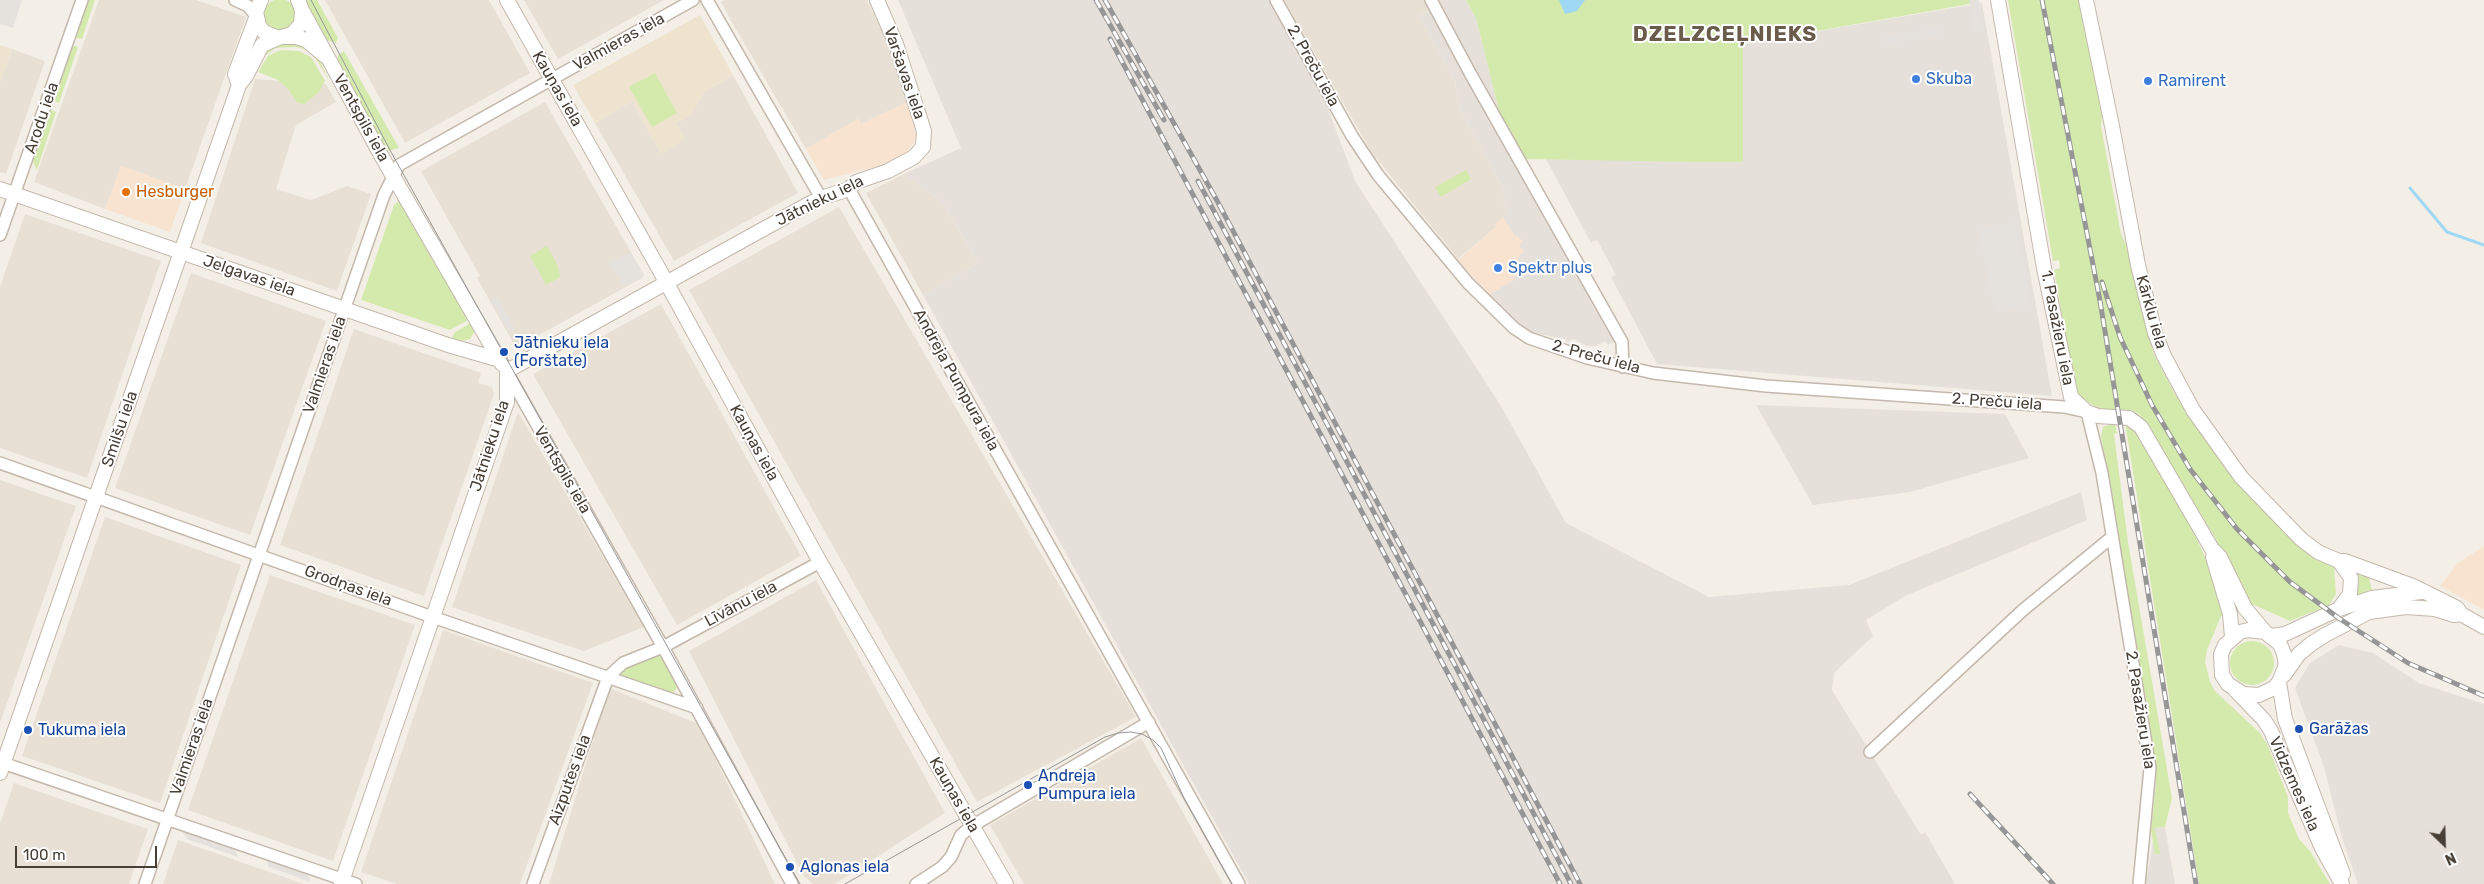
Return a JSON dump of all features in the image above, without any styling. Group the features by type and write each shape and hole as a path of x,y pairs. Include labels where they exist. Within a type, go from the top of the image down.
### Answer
{"street":[{"name":"Arodu iela","path":"0,235 82,0"},
{"path":"235,0 248,6 264,32 282,38"},
{"name":"Smilšu iela","path":"239,85 236,74 261,0"},
{"name":"Kauņas iela","path":"507,0 666,282 820,562 1006,884"},
{"name":"Valmieras iela","path":"145,884 384,195 398,166 693,0"},
{"path":"708,0 820,198"},
{"name":"Varšavas iela","path":"877,0 896,44 924,132 923,147"},
{"name":"2. Preču iela","path":"1276,0 1352,136 1374,168 1468,283 1514,328 1529,338 1587,358 1624,367 1766,386 2064,407 2086,412"},
{"path":"1431,0 1470,73 1622,342 1624,367"},
{"name":"1. Pasažieru iela","path":"1998,0 2066,380 2071,397 2086,412 2102,473 2112,537"},
{"name":"Kārklu iela","path":"2086,0 2138,265 2155,332 2164,356 2193,410 2241,477 2301,539 2318,552 2413,586 2421,592 2457,608 2461,614 2484,627"},
{"name":"Smilšu iela","path":"1,766 239,85 246,76 262,45 292,34 301,24 300,5"},
{"name":"Ventspils iela","path":"300,5 325,49 327,58 663,647 792,884"},
{"name":"Ventspils iela","path":"282,38 296,37 306,40 327,58"},
{"name":"Jātnieku iela","path":"347,883 433,617 507,402 503,366 666,282 820,198 849,189 856,182 904,164 923,147"},
{"name":"Jelgavas iela","path":"0,188 503,366"},
{"name":"Andreja Pumpura iela","path":"849,189 1239,884"},
{"name":"Vidzemes iela","path":"2086,412 2098,416 2129,418 2141,427 2212,549 2220,556 2245,608 2280,644 2286,664 2281,678 2285,719 2313,790 2346,884"},
{"name":"Grodņas iela","path":"0,463 433,617 697,708"},
{"path":"1870,752 2023,610 2112,537"},
{"name":"2. Pasažieru iela","path":"2112,537 2150,768 2139,884"},
{"name":"Vidzemes iela","path":"2212,549 2213,560 2230,614 2232,637 2221,654 2220,665 2222,675 2264,720 2271,731 2322,848 2342,884"},
{"path":"2339,561 2348,571 2352,586 2345,603 2339,609"},
{"name":"Līvānu iela","path":"608,677 624,663 663,647 820,562"},
{"path":"2369,612 2378,597 2376,580 2371,570"},
{"path":"2232,637 2248,630 2269,634 2285,634 2339,609 2378,597 2421,592"},
{"name":"Kārklu iela","path":"2281,678 2299,654 2311,644 2325,634 2369,612 2406,607 2435,609 2454,615 2461,614"},
{"name":"Aizputes iela","path":"533,884 608,677"},
{"path":"2236,691 2243,694 2259,695 2267,692 2281,678"},
{"path":"916,884 942,867 951,857 962,835 972,826 1149,722"},
{"path":"1,766 167,818 347,883"}],"shaded area":[{"path":"0,0 22,0 13,28 0,24"},
{"path":"99,0 196,0 246,17 185,189 121,166 105,209 34,182"},
{"path":"325,0 489,0 530,73 405,143"},
{"path":"524,0 664,0 558,59"},
{"path":"724,0 867,0 887,41 907,102 861,124 858,119 806,149 730,19 721,2"},
{"path":"898,0 1272,0 1318,82 1355,181 1501,406 1566,523 1709,597 1849,585 2081,492 2087,520 1905,596 1866,620 1873,636 1834,673 1832,690 1921,835 1925,832 1955,884 1249,884 923,295 978,263 943,203 904,174 961,148"},
{"path":"1284,0 1427,0 1431,8 1419,16 1455,81 1458,106 1505,192 1502,200 1508,213 1497,226 1458,259 1372,153"},
{"path":"1437,0 1466,0 1476,18 1502,123 1622,337 1608,345 1605,341 1596,346 1587,346 1574,339 1567,342 1565,338 1562,339 1531,332 1510,317 1489,295 1512,281 1523,269 1517,258 1524,252 1519,245 1523,242 1517,235 1515,236 1503,217 1508,213 1502,200 1505,192 1458,106 1455,81 1419,16 1439,4"},
{"path":"1969,0 1979,0 1984,31 1975,33"},
{"path":"1982,3 2052,396 1657,364 1611,277 1616,275 1597,240 1591,243 1546,159 1742,162 1743,44"},
{"path":"700,15 733,75 704,92 691,115 676,123 685,139 661,154 632,101 595,123 573,85"},
{"path":"1943,27 1944,34 1887,44 1886,37"},
{"path":"0,45 12,49 0,82"},
{"path":"12,49 45,61 6,174 0,172 0,82"},
{"path":"733,75 798,193 674,261 595,123 632,101 661,154 676,123 691,115 704,92"},
{"path":"255,79 326,84 336,102 296,125 276,189 311,200 347,186 371,194 337,291 201,243"},
{"path":"545,102 644,275 642,278 516,348 477,278 480,276 421,171"},
{"path":"907,102 916,135 915,142 906,153 886,164 824,180 806,149 858,119 861,124"},
{"path":"121,166 185,189 170,232 105,209"},
{"path":"904,174 943,203 978,263 923,295 866,193"},
{"path":"839,207 1136,717 977,802 689,290"},
{"path":"25,214 161,261 87,478 0,448 0,287"},
{"path":"1503,217 1515,235 1523,242 1523,269 1512,281 1489,295 1458,260 1496,227 1495,224"},
{"path":"2017,221 2031,304 1995,312 1979,230"},
{"path":"631,253 644,276 624,287 613,267 607,263"},
{"path":"191,273 326,321 250,535 115,488"},
{"path":"496,295 515,329 508,330 491,300"},
{"path":"661,304 801,556 677,625 533,374"},
{"path":"354,329 481,373 478,383 492,387 494,394 424,596 280,545"},
{"path":"1756,405 2005,414 2029,458 1910,492 1813,505"},
{"path":"518,412 644,627 584,651 452,607"},
{"path":"0,480 76,506 0,723"},
{"path":"105,517 241,565 160,803 22,756"},
{"path":"2484,546 2484,610 2440,586 2458,563"},
{"path":"270,575 415,625 333,861 188,810"},
{"path":"816,580 945,813 835,884 813,884 803,875 689,651"},
{"path":"443,630 593,683 520,884 397,884 361,872"},
{"path":"2339,645 2373,653 2419,683 2484,704 2484,884 2358,884 2342,838 2324,767 2295,688 2310,663"},
{"path":"609,688 699,724 775,884 549,884"},
{"path":"1141,738 1223,884 1024,884 990,825"},
{"path":"14,783 148,829 129,884 0,884 0,824"},
{"path":"2165,827 2175,884 2143,884 2148,872 2155,828"},
{"path":"182,830 235,849 238,857 187,839"},
{"path":"178,840 304,884 163,884"},
{"path":"266,859 309,874 310,882 269,867"}],"green space":[{"path":"280,-1 286,0 291,4 295,9 295,21 291,26 286,30 280,31 274,30 269,26 265,21 264,15 265,9 269,4 274,0"},
{"path":"88,0 95,0 82,39 76,38"},
{"path":"305,0 317,0 338,38 336,43 326,40 314,23"},
{"path":"1466,0 1969,0 1970,4 1743,44 1743,162 1695,162 1523,159 1502,123 1476,18"},
{"path":"2008,0 2080,0 2103,109 2101,126 2121,234 2129,251 2154,355 2175,394 2214,451 2334,566 2336,594 2329,605 2290,621 2250,603 2247,605 2216,539 2140,415 2132,410 2100,410 2081,397 2075,389 2054,270 2060,268 2059,260 2053,261"},
{"path":"296,40 318,57 329,80 314,56 304,49 296,47 276,48 263,57 267,47"},
{"path":"72,45 78,47 59,103 53,101"},
{"path":"281,50 299,51 311,57 325,81 319,92 304,104 297,103 289,90 278,80 258,72 268,56"},
{"path":"344,51 399,148 387,151 338,61 338,55"},
{"path":"655,73 677,113 652,127 629,87"},
{"path":"51,110 56,112 37,170 33,162"},
{"path":"1466,170 1471,179 1441,197 1435,187"},
{"path":"400,200 470,319 450,330 361,300 394,205"},
{"path":"547,246 557,264 560,277 546,285 530,256"},
{"path":"472,322 475,331 470,339 462,341 452,338 454,333"},
{"path":"2125,422 2136,432 2187,517 2217,584 2226,614 2221,616 2207,650 2205,662 2210,682 2215,691 2260,733 2268,746 2288,797 2288,813 2299,839 2310,851 2330,884 2199,884"},
{"path":"2115,423 2117,433 2114,434 2128,542 2172,798 2165,827 2155,828 2160,854 2155,854 2151,831 2156,784 2155,756 2101,436 2103,427"},
{"path":"2352,568 2368,575 2373,593 2354,601"},
{"path":"2256,641 2268,647 2273,654 2273,672 2268,679 2261,684 2248,685 2240,682 2233,675 2230,659 2233,651 2240,644"},
{"path":"658,655 663,659 676,681 677,688 673,693 668,694 623,678 621,675 622,670 632,663"}],"water":[{"path":"1559,0 1585,0 1577,11 1565,14"}],"waterway":[{"path":"2410,188 2447,232 2484,245"}],"tram line":[{"path":"311,0 391,152 800,884"},
{"path":"845,884 1105,737 1131,732 1142,734 1153,740 1161,748 1184,798 1232,884"}],"railway":[{"path":"1096,0 1164,120"},
{"path":"1105,0 1215,197 1580,884"},
{"path":"2042,0 2100,301 2196,884"},
{"path":"1110,39 1560,884"},
{"path":"1198,181 1571,884"},
{"path":"2102,282 2120,337 2152,405 2190,469 2237,529 2290,582 2340,619 2408,663 2484,696"},
{"path":"1970,794 2053,884"}],"place":[{"name":"Skuba","path":"1916,79"},
{"name":"Ramirent","path":"2148,81"},
{"name":"Hesburger","path":"126,192"},
{"name":"Spektr plus","path":"1498,268"},
{"name":"Jātnieku iela (Forštate)","path":"504,352"},
{"name":"Garāžas","path":"2299,729"},
{"name":"Tukuma iela","path":"28,730"},
{"name":"Andreja Pumpura iela","path":"1028,785"},
{"name":"Aglonas iela","path":"790,867"}],"district":[{"name":"DZELZCEĻNIEKS","path":"1725,35"}]}
